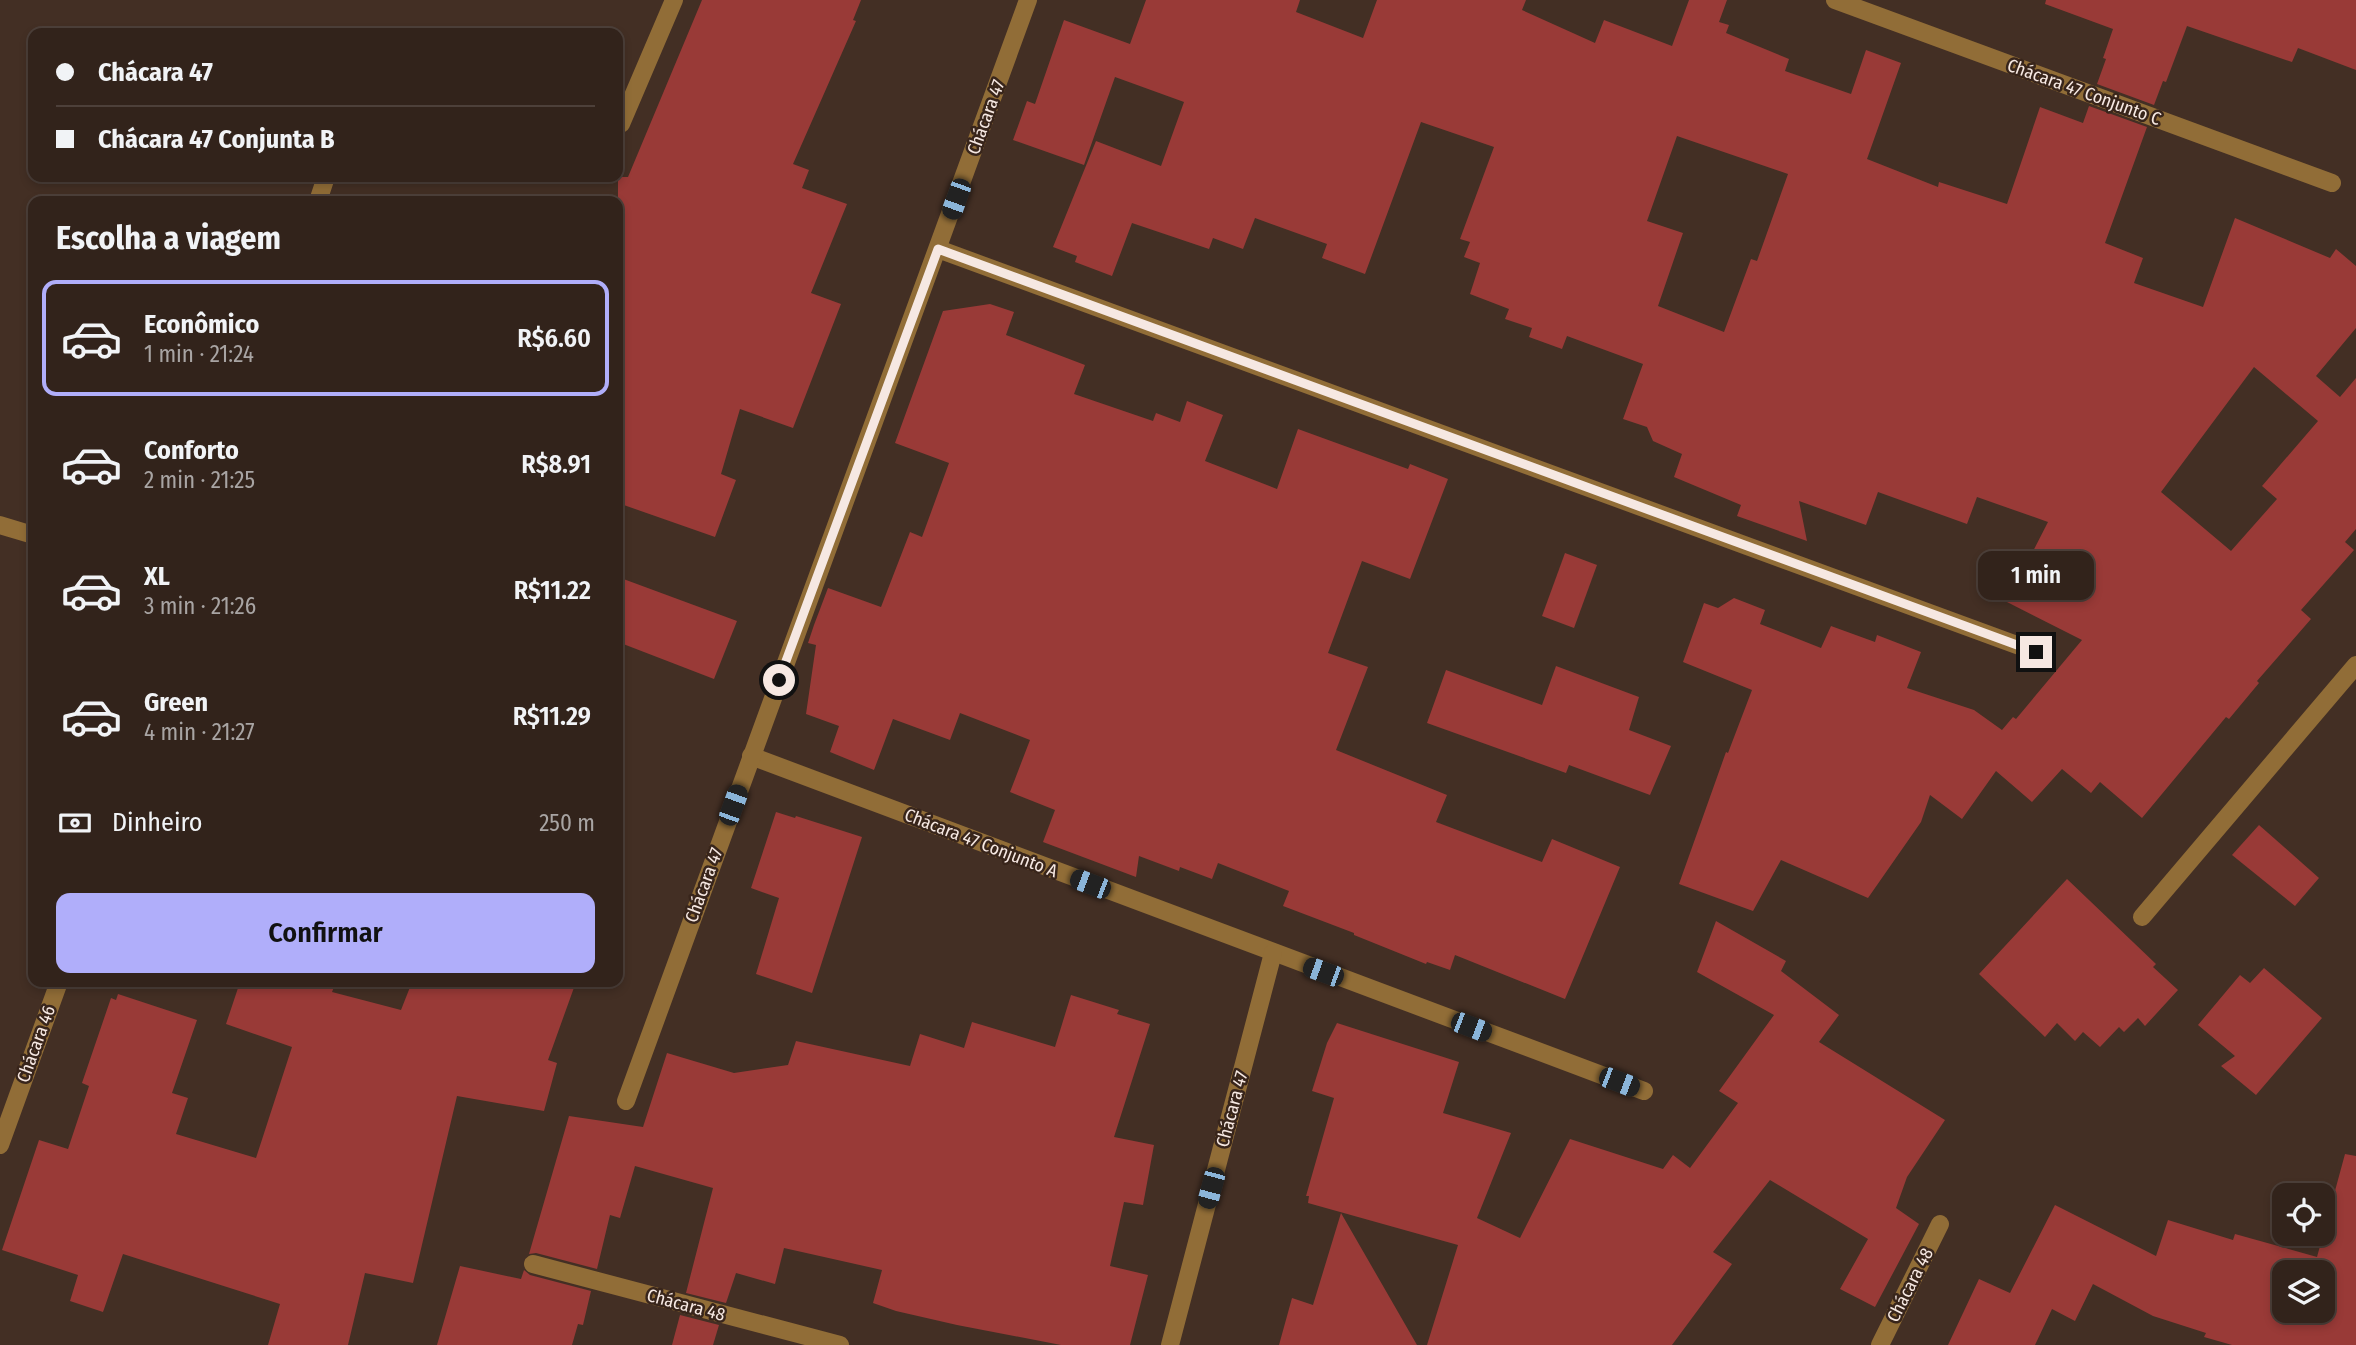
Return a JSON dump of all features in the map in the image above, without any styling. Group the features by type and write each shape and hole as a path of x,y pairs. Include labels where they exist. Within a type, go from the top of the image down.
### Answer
{"street":[{"path":"623,119 674,0"},
{"name":"Chácara 47","path":"626,1101 1028,0"},
{"name":"Chácara 47 Conjunto C","path":"1835,0 2332,183"},
{"path":"938,249 2036,652"},
{"path":"0,525 28,533"},
{"path":"2142,917 2356,665"},
{"name":"Chácara 47 Conjunto A","path":"751,756 1644,1091"},
{"name":"Chácara 47","path":"1170,1345 1273,953"},
{"name":"Chácara 46","path":"0,1145 57,987"},
{"name":"Chácara 48","path":"1880,1345 1940,1224"},
{"name":"Chácara 48","path":"533,1264 840,1345"}],"building":[{"path":"702,0 861,0 853,20 856,21 793,164 809,170 802,188 847,204 811,293 841,304 793,428 740,409 721,474 736,480 715,537 623,505 623,196 618,196 618,182 623,182 623,177 628,177"},
{"path":"1146,0 1300,0 1296,12 1363,38 1377,0 1526,0 1522,10 1595,43 1604,20 1672,46 1689,0 1727,0 1719,22 1729,25 1726,33 1789,59 1785,71 1851,94 1866,50 1901,63 1867,159 1938,187 1939,182 2007,204 2040,107 2083,123 2089,106 2147,127 2105,243 2143,258 2134,283 2203,307 2235,218 2330,258 2336,249 2356,266 2356,328 2316,376 2340,397 2356,378 2356,529 2345,542 2354,550 2301,610 2311,619 2257,681 2259,683 2229,719 2226,717 2142,818 2100,782 2091,793 2062,769 2032,802 1996,771 1962,819 1930,795 1921,822 1868,898 1781,860 1753,911 1679,884 1726,752 1728,753 1752,690 1683,662 1704,603 1718,608 1734,598 1765,610 1760,624 1821,648 1831,626 1875,642 1877,635 1921,652 1907,688 1974,710 2002,730 2013,717 2016,719 2082,640 2007,602 2048,522 1977,497 1967,524 1878,492 1866,525 1799,501 1807,541 1737,516 1741,505 1674,477 1682,454 1653,441 1647,427 1623,419 1643,364 1567,336 1562,349 1529,337 1532,328 1505,319 1509,309 1470,294 1480,263 1464,257 1470,242 1460,239 1494,147 1421,122 1365,274 1322,258 1327,244 1255,218 1243,249 1213,238 1209,249 1132,223 1112,276 1075,262 1077,256 1053,247 1096,141 1161,166 1184,102 1115,77 1084,165 1013,140 1027,101 1035,104 1064,20 1130,44","holes":["1677,136 1788,174 1757,261 1751,259 1724,332 1658,306 1683,233 1647,221","2254,367 2318,421 2262,486 2277,499 2231,551 2161,492"]},
{"path":"2046,0 2356,0 2356,70 2298,48 2292,62 2187,26 2166,82 2163,81 2154,105 2097,84 2113,29 2045,4"},
{"path":"990,304 1014,312 1006,335 1085,365 1074,394 1153,421 1156,413 1180,422 1187,401 1223,415 1205,461 1277,489 1298,429 1408,469 1410,464 1448,479 1410,579 1362,561 1328,653 1368,667 1336,750 1447,795 1436,822 1542,862 1552,839 1620,867 1565,999 1455,955 1450,970 1427,962 1426,964 1283,906 1289,891 1218,863 1212,879 1180,867 1179,871 1139,856 1136,877 1043,842 1055,810 1010,792 1030,740 960,713 950,740 893,719 874,770 830,752 839,726 806,714 816,645 808,643 814,625 828,588 881,607 910,532 922,537 949,463 895,443 943,311"},
{"path":"1565,553 1597,565 1574,628 1542,616"},
{"path":"623,579 737,621 714,679 623,644"},
{"path":"1556,666 1639,697 1629,730 1671,746 1650,795 1569,765 1566,773 1427,723 1446,670 1542,705"},
{"path":"776,812 862,837 812,993 756,974 779,898 751,888"},
{"path":"2259,825 2319,878 2295,906 2232,855"},
{"path":"2067,879 2156,964 2153,967 2178,990 2145,1026 2138,1018 2124,1032 2119,1027 2100,1047 2083,1032 2075,1041 2057,1023 2045,1037 1979,974"},
{"path":"1716,921 1786,961 1781,971 1839,1015 1819,1042 1945,1120 1907,1177 1896,1208 1919,1224 1875,1307 1840,1289 1868,1239 1770,1180 1713,1252 1732,1264 1672,1345 1427,1345 1458,1245 1308,1203 1309,1196 1306,1196 1334,1098 1312,1091 1327,1043 1337,1023 1459,1062 1443,1113 1511,1133 1477,1218 1520,1238 1570,1139 1663,1169 1673,1155 1690,1168 1738,1103 1719,1091 1774,1015 1697,972"},
{"path":"2264,968 2322,1018 2256,1095 2221,1066 2235,1056 2198,1025 2240,975 2250,983"},
{"path":"238,987 334,987 332,992 401,1010 410,987 574,987 548,1060 557,1063 544,1111 457,1096 413,1283 365,1273 348,1345 268,1345 280,1304 123,1254 103,1312 70,1301 78,1275 2,1250 39,1140 68,1149 89,1086 82,1083 111,998 116,1000 118,994 197,1020 172,1093 188,1098 176,1134 256,1158 292,1047 226,1024"},
{"path":"1071,995 1119,1010 1117,1014 1150,1024 1114,1137 1154,1145 1143,1205 1124,1202 1110,1266 1148,1275 1130,1345 1061,1345 896,1311 873,1303 882,1270 784,1248 775,1284 736,1273 726,1303 686,1293 713,1188 635,1166 620,1218 610,1215 597,1269 536,1253 529,1254 569,1116 643,1127 667,1053 734,1073 788,1065 796,1041 910,1066 920,1034 964,1048 972,1022 1055,1047"},
{"path":"2345,1154 2356,1156 2356,1345 2232,1345 2204,1337 2206,1333 2153,1316 2093,1284 2075,1321 2052,1309 2035,1345 1948,1345 1979,1279 2010,1293 2055,1205 2156,1256 2168,1220 2233,1240 2235,1234 2317,1257 2320,1246 2335,1246 2335,1191"},
{"path":"1341,1213 1417,1345 1279,1345 1292,1298 1313,1305"},
{"path":"460,1266 521,1279 524,1270 530,1275 591,1291 583,1325 578,1324 572,1345 437,1345"},
{"path":"680,1315 719,1325 713,1345 672,1345"}],"route":[{"path":"779,680 938,249 2036,652"}]}
